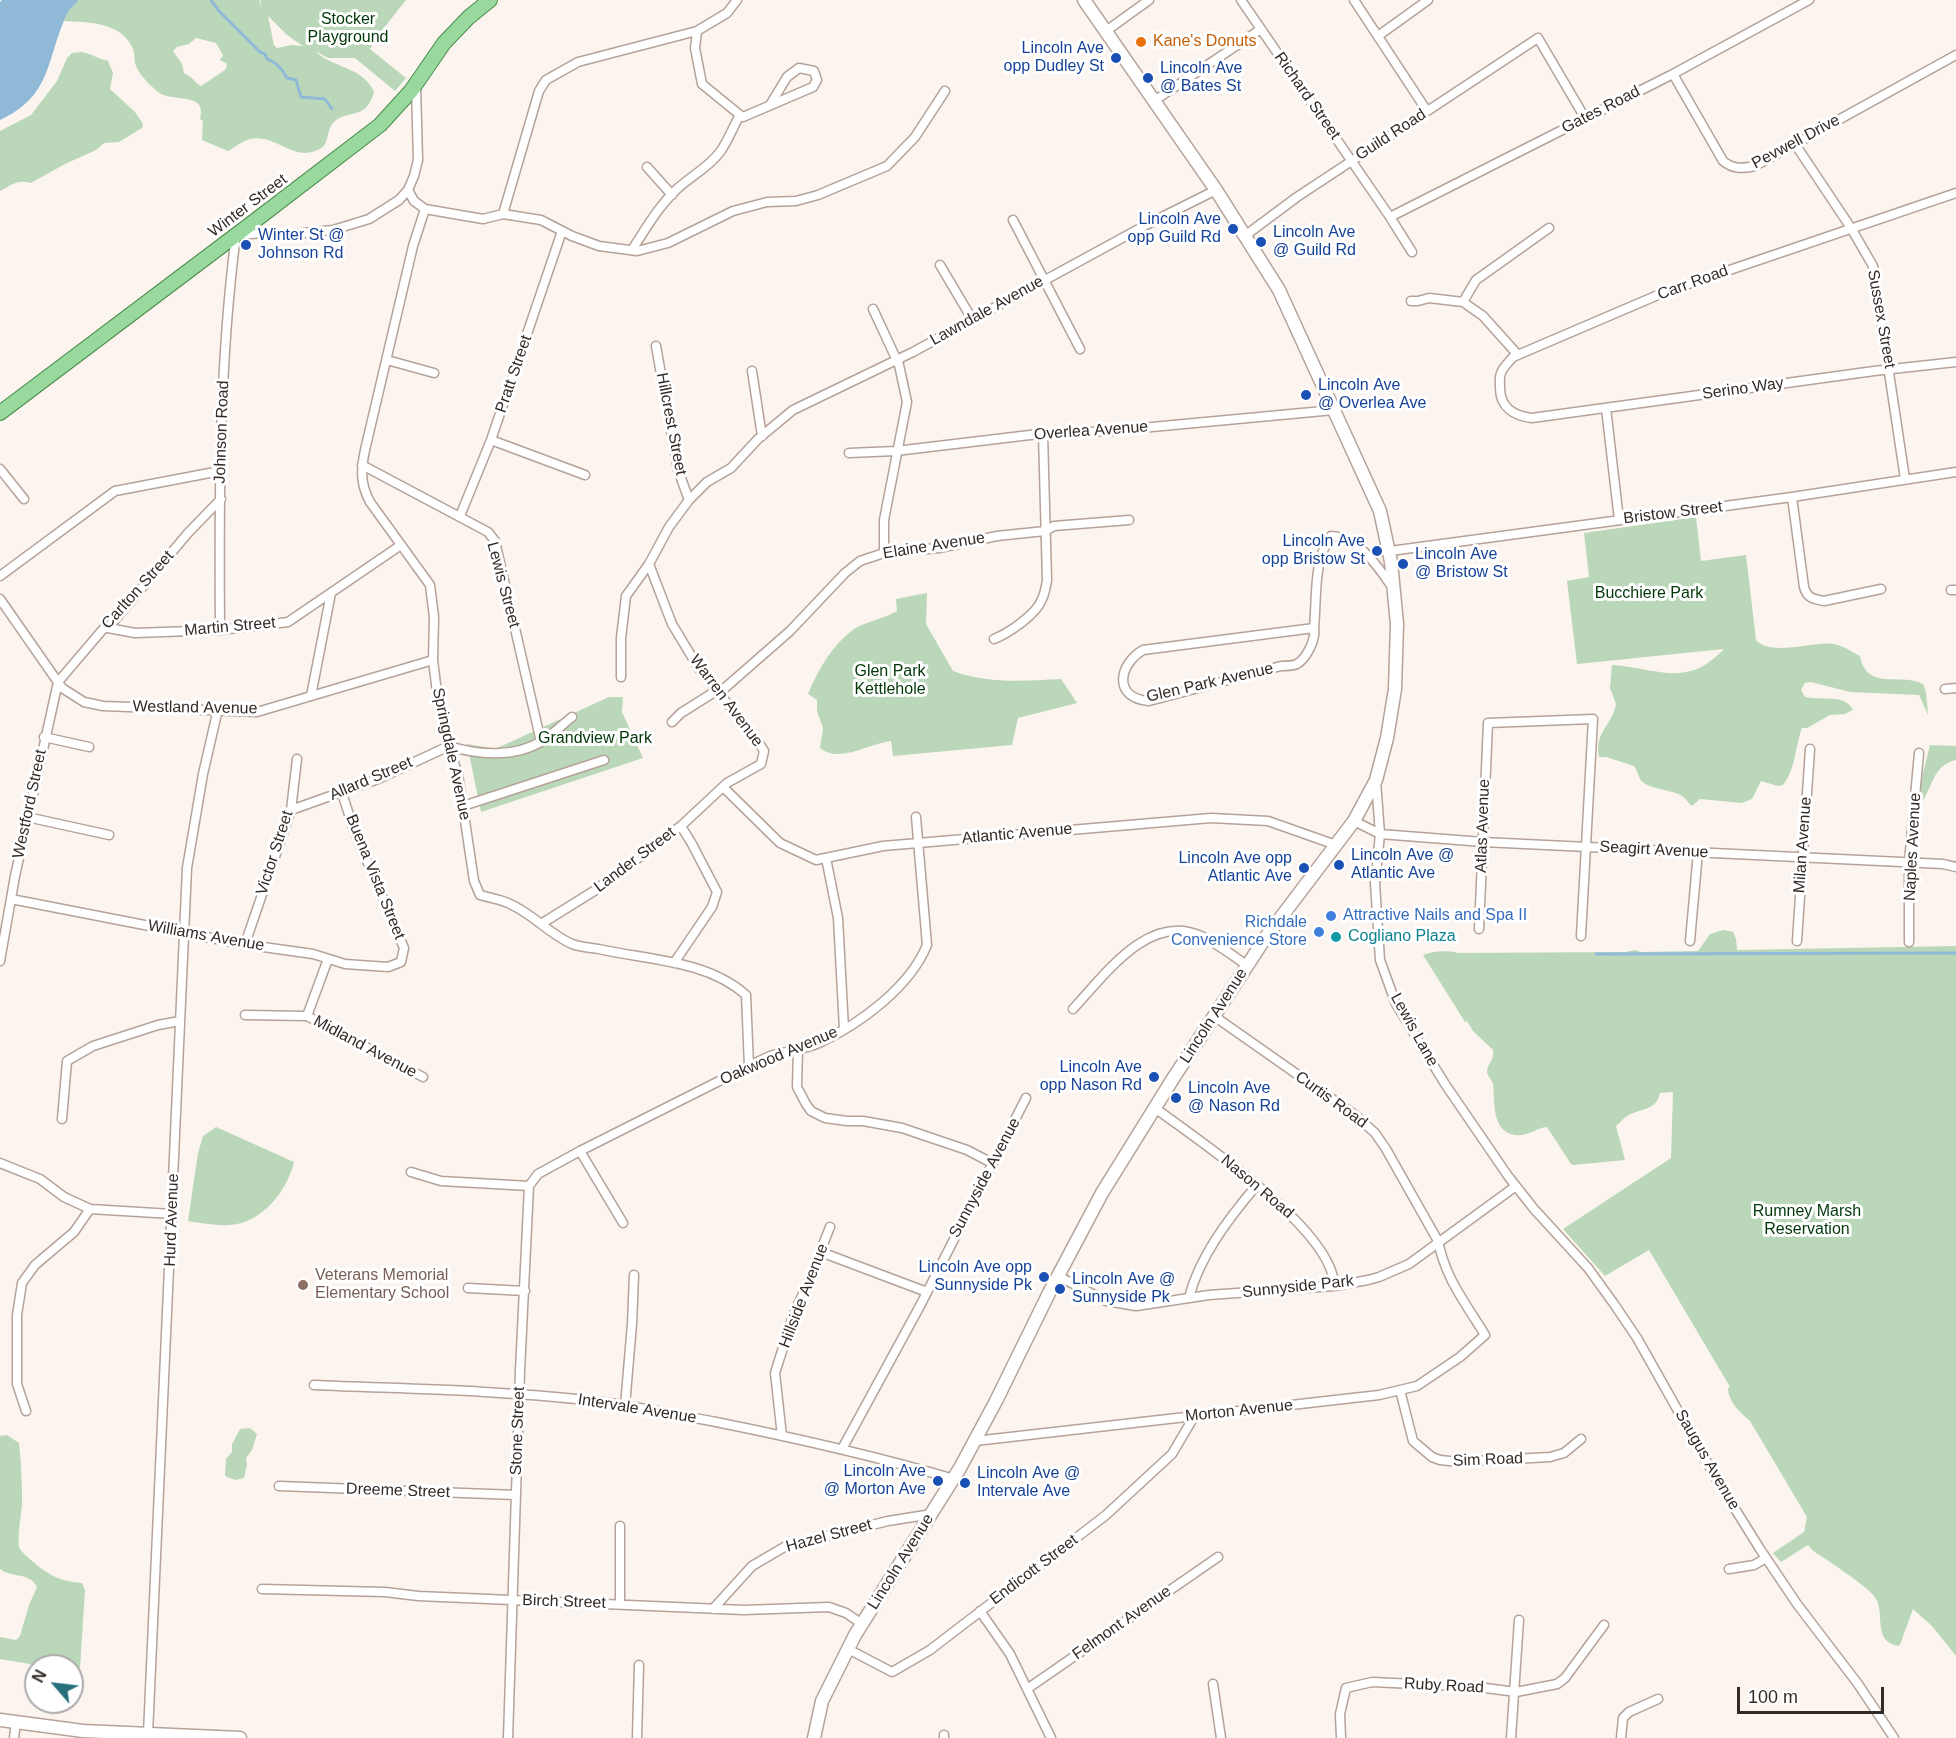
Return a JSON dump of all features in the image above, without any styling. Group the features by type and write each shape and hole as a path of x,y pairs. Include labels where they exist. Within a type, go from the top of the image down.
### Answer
{"main road":[{"name":"Winter Street","path":"0,412 380,125 416,83 444,43 490,0"},
{"name":"Lincoln Avenue","path":"814,1738 822,1701 848,1649 954,1479 1102,1193 1214,1016 1300,890 1354,821 1376,780 1387,738 1395,689 1397,624 1390,550 1380,512 1334,410 1279,290 1246,235 1084,0"},
{"path":"0,1720 83,1731 240,1738"}],"street":[{"path":"503,214 539,91 546,80 578,62 697,32 727,13 737,0"},
{"path":"1106,31 1149,0"},
{"name":"Richard Street","path":"1241,0 1412,252"},
{"path":"1354,0 1427,111"},
{"path":"1377,36 1428,0"},
{"name":"Gates Road","path":"1390,217 1673,74 1809,0"},
{"path":"1154,101 1261,29"},
{"path":"697,32 695,48 702,84 743,117 813,87 817,80 813,70 799,68 787,77 770,105"},
{"name":"Guild Road","path":"1246,235 1297,197 1538,38 1585,118"},
{"name":"Pevwell Drive","path":"1673,74 1723,161 1731,168 1744,168 1755,166 1956,55"},
{"path":"236,235 264,233 285,236 333,230 369,219 399,200 408,190 418,160 416,83"},
{"path":"408,190 414,201 425,209 483,219 503,214 541,219 562,231 599,246 632,250 668,243 733,211 767,202 796,201 818,195 887,166 915,137 945,91"},
{"path":"632,250 654,214 672,195 703,171 719,153 740,115"},
{"name":"Sussex Street","path":"1795,144 1851,228 1873,266 1905,479"},
{"path":"647,166 672,195"},
{"name":"Lawndale Avenue","path":"621,677 621,638 626,596 649,564 669,527 689,500 707,482 731,468 762,436 793,410 897,360 1146,225 1216,190"},
{"name":"Carr Road","path":"1530,418 1516,414 1501,401 1500,375 1513,357 1665,292 1956,193"},
{"name":"Springdale Avenue","path":"425,209 413,246 362,465 363,490 430,585 434,617 433,660 438,701 464,806 474,881 480,895 509,903 553,934 573,944 674,963 704,971 737,987 746,995 749,1066"},
{"path":"1012,220 1080,349"},
{"path":"1463,302 1476,280 1549,228"},
{"name":"Pratt Street","path":"460,516 491,440 562,231"},
{"name":"Johnson Road","path":"220,630 220,471 227,299 236,235"},
{"path":"940,265 972,319"},
{"path":"1410,301 1430,298 1463,302 1483,316 1518,355"},
{"path":"873,309 897,360 907,402 884,520 884,553"},
{"name":"Hillcrest Street","path":"656,346 678,470 689,500"},
{"path":"387,360 434,373"},
{"name":"Serino Way","path":"1530,418 1956,362"},
{"path":"752,371 762,436"},
{"path":"1606,408 1619,520"},
{"name":"Overlea Avenue","path":"849,453 896,451 1043,434 1109,431 1334,410"},
{"path":"994,639 1007,633 1035,611 1042,601 1047,580 1043,434"},
{"path":"491,440 585,475"},
{"name":"Lewis Street","path":"362,465 460,516 488,532 495,541 541,742"},
{"path":"0,469 24,499"},
{"path":"0,576 115,491 220,471"},
{"name":"Bristow Street","path":"1390,550 1792,497 1956,472"},
{"path":"1792,497 1804,586 1809,597 1824,601 1881,589"},
{"name":"Carlton Street","path":"58,682 220,499"},
{"name":"Elaine Avenue","path":"672,722 681,713 717,692 789,631 845,573 860,561 884,553 939,548 997,536 1045,531 1054,526 1130,520"},
{"name":"Glen Park Avenue","path":"1314,628 1143,650 1131,657 1125,669 1123,685 1126,692 1138,700 1149,701 1281,666 1295,665 1304,657 1315,634 1319,562 1325,544 1331,536 1340,536 1356,545 1383,572 1395,590"},
{"name":"Martin Street","path":"108,628 135,633 220,630 288,622 401,545"},
{"name":"Warren Avenue","path":"649,564 672,624 698,667 764,751 761,764 723,787"},
{"path":"311,696 331,592"},
{"name":"Westland Avenue","path":"0,599 62,688 76,698 92,704 257,712 433,660"},
{"name":"Westford Street","path":"0,957 27,817 58,682"},
{"path":"1945,689 1956,688"},
{"name":"Hurd Avenue","path":"148,1734 187,868 203,774 218,709"},
{"path":"450,746 478,754 516,752 541,742 572,717"},
{"name":"Atlas Avenue","path":"1479,929 1488,723 1593,719 1586,847"},
{"path":"44,737 89,747"},
{"name":"Allard Street","path":"291,810 378,779 450,746"},
{"name":"Milan Avenue","path":"1797,941 1810,749"},
{"name":"Naples Avenue","path":"1909,942 1910,862 1919,753"},
{"name":"Victor Street","path":"245,944 291,810 297,759"},
{"path":"464,806 604,760"},
{"name":"Lewis Lane","path":"1376,780 1380,834 1376,884 1380,960 1396,1004 1445,1084 1516,1186"},
{"name":"Lander Street","path":"541,924 594,891 681,826 723,787"},
{"name":"Atlantic Avenue","path":"723,787 780,843 816,860 883,846 1211,818 1268,821 1336,845"},
{"name":"Buena Vista Street","path":"342,793 354,830 404,948 400,962"},
{"path":"27,817 109,835"},
{"name":"Oakwood Avenue","path":"580,1151 769,1057 818,1044 874,1009 898,986 922,957 927,945 916,817"},
{"name":"Seagirt Avenue","path":"1354,821 1380,834 1483,842 1910,862 1956,867"},
{"path":"674,963 714,904 717,892 681,826"},
{"path":"1581,936 1586,847"},
{"path":"1690,941 1698,852"},
{"path":"826,858 838,918 844,1029"},
{"name":"Williams Avenue","path":"11,899 184,933 313,954 345,964 388,967 400,962"},
{"path":"1073,1009 1133,946 1155,934 1187,931 1200,935 1248,966"},
{"path":"245,1015 307,1016 328,959"},
{"name":"Midland Avenue","path":"307,1016 423,1077"},
{"name":"Curtis Road","path":"1214,1016 1355,1115 1375,1133 1438,1242 1451,1284 1485,1335"},
{"path":"62,1119 67,1061 93,1046 158,1025 180,1021"},
{"path":"798,1049 797,1087 811,1111 825,1118 847,1121 862,1120 902,1128 967,1149 992,1163"},
{"name":"Sunnyside Avenue","path":"843,1449 927,1292 1026,1098"},
{"name":"Nason Road","path":"1155,1108 1299,1222 1325,1256 1334,1275 1334,1286"},
{"path":"411,1172 441,1182 529,1186 538,1174 580,1151 623,1223"},
{"path":"0,1163 40,1179 64,1197 90,1209 172,1214"},
{"name":"Stone Street","path":"508,1738 519,1395 529,1186"},
{"path":"1190,1298 1194,1279 1213,1246 1256,1186"},
{"name":"Sunnyside Park","path":"1058,1276 1106,1301 1136,1306 1190,1298 1334,1286 1380,1277 1409,1264 1516,1186"},
{"name":"Saugus Avenue","path":"1516,1186 1588,1268 1620,1312 1766,1558 1797,1604 1858,1684 1894,1738"},
{"path":"26,1411 17,1384 17,1315 22,1283 35,1265 74,1232 90,1209"},
{"name":"Hillside Avenue","path":"782,1436 776,1373 794,1313 821,1255 830,1227"},
{"path":"821,1255 826,1254 927,1292"},
{"path":"625,1406 634,1275"},
{"path":"468,1288 525,1291"},
{"name":"Morton Avenue","path":"975,1441 1379,1395 1418,1386 1460,1357 1485,1335"},
{"name":"Intervale Avenue","path":"314,1385 586,1400 843,1449 954,1479"},
{"name":"Sim Road","path":"1400,1390 1413,1441 1425,1453 1440,1460 1460,1462 1550,1457 1564,1453 1581,1439"},
{"name":"Endicott Street","path":"848,1649 892,1672 930,1650 1106,1515 1172,1454 1196,1415"},
{"name":"Dreeme Street","path":"279,1486 516,1495"},
{"name":"Hazel Street","path":"713,1609 752,1566 786,1545 888,1521 932,1514"},
{"path":"620,1526 620,1604"},
{"name":"Felmont Avenue","path":"1027,1689 1218,1557"},
{"path":"1730,1569 1754,1565 1766,1558"},
{"name":"Birch Street","path":"262,1589 385,1592 418,1596 744,1610 829,1606 846,1613 862,1624"},
{"path":"980,1611 1010,1654 1051,1738"},
{"path":"1511,1738 1519,1620"},
{"name":"Ruby Road","path":"1341,1738 1340,1714 1346,1688 1372,1682 1478,1687 1515,1692 1557,1684 1565,1678 1604,1625"},
{"path":"637,1738 639,1665"},
{"path":"1213,1684 1221,1738"},
{"path":"1621,1738 1623,1718 1629,1712 1658,1699"},
{"path":"14,1738 16,1722"}],"green space":[{"name":"Stocker Playground","path":"70,0 259,0 262,9 260,0 406,0 370,49 406,78 395,91 355,58 328,58 315,51 322,57 363,77 374,92 366,107 333,123 324,146 314,151 305,153 296,151 260,138 247,140 228,151 202,140 203,121 200,119 199,105 187,99 164,95 144,79 136,67 133,49 121,33 103,25 64,21","holes":["268,16 287,35 303,46 291,45 277,48 274,45","196,38 216,43 223,55 220,60 227,66 225,70 201,86 184,73 182,64 173,51"]},
{"path":"81,52 108,61 113,73 110,89 135,112 143,124 142,128 119,142 104,143 96,150 31,183 18,182 0,191 0,131 31,115 57,81 67,58 72,53"},
{"name":"Bucchiere Park","path":"1696,517 1701,561 1746,555 1756,640 1763,645 1782,648 1825,644 1841,646 1860,656 1864,667 1877,678 1914,681 1923,684 1928,715 1919,695 1850,692 1811,682 1805,683 1801,690 1805,697 1838,699 1844,701 1853,710 1845,714 1830,715 1807,728 1802,728 1793,765 1783,785 1778,786 1761,781 1752,799 1742,803 1700,799 1692,806 1678,794 1643,783 1634,766 1599,757 1599,741 1616,704 1610,688 1612,665 1658,672 1684,672 1697,669 1724,649 1577,664 1567,581 1589,577 1584,533"},
{"name":"Glen Park Kettlehole","path":"927,593 926,624 953,671 993,680 1061,679 1077,703 1018,718 1012,745 893,756 891,741 836,754 820,748 823,728 817,711 817,700 808,694 826,659 854,629 897,611 896,599"},
{"name":"Grandview Park","path":"609,697 623,697 622,712 643,758 481,812 467,744 495,749"},
{"path":"1930,745 1956,746 1956,760 1943,766 1935,776 1923,801 1919,800 1919,789"},
{"name":"Rumney Marsh Reservation","path":"1723,930 1733,932 1737,950 1956,946 1956,1656 1933,1627 1913,1609 1899,1646 1885,1639 1878,1605 1872,1594 1808,1545 1781,1562 1773,1553 1804,1532 1807,1517 1750,1421 1733,1402 1728,1388 1730,1387 1649,1250 1605,1276 1563,1229 1671,1158 1673,1092 1660,1093 1653,1105 1629,1115 1616,1126 1625,1160 1573,1165 1547,1127 1524,1135 1507,1133 1498,1122 1493,1084 1487,1073 1493,1050 1473,1031 1467,1021 1465,1022 1423,955 1446,951 1458,953 1698,951 1710,934"},
{"path":"216,1127 294,1162 286,1184 271,1204 253,1218 242,1223 220,1225 188,1221 198,1153 203,1136"},
{"path":"250,1428 257,1434 252,1450 246,1458 244,1478 235,1480 225,1476 226,1459 232,1452 232,1444 240,1429"},
{"path":"7,1435 19,1443 22,1500 19,1547 44,1570 55,1577 82,1583 85,1590 81,1654 24,1654 24,1663 0,1659 0,1637 16,1640 20,1636 37,1587 30,1579 9,1574 0,1569 0,1436"}],"water":[{"path":"2,0 78,0 68,12 60,30 46,74 39,88 30,100 0,120 0,2"}],"waterway":[{"path":"211,0 219,11 260,52 265,54 267,59 282,70 287,78 296,80 301,97 325,99 332,109"},
{"path":"1596,954 1956,953"}],"place":[{"name":"Kane's Donuts","path":"1141,42"},
{"name":"Lincoln Ave opp Dudley St","path":"1116,58"},
{"name":"Lincoln Ave @ Bates St","path":"1148,78"},
{"name":"Lincoln Ave opp Guild Rd","path":"1233,229"},
{"name":"Lincoln Ave @ Guild Rd","path":"1261,242"},
{"name":"Winter St @ Johnson Rd","path":"246,245"},
{"name":"Lincoln Ave @ Overlea Ave","path":"1306,395"},
{"name":"Lincoln Ave opp Bristow St","path":"1377,551"},
{"name":"Lincoln Ave @ Bristow St","path":"1403,564"},
{"name":"Lincoln Ave @ Atlantic Ave","path":"1339,865"},
{"name":"Lincoln Ave opp Atlantic Ave","path":"1304,868"},
{"name":"Attractive Nails and Spa II","path":"1331,916"},
{"name":"Richdale Convenience Store","path":"1319,932"},
{"name":"Cogliano Plaza","path":"1336,937"},
{"name":"Lincoln Ave opp Nason Rd","path":"1154,1077"},
{"name":"Lincoln Ave @ Nason Rd","path":"1176,1098"},
{"name":"Lincoln Ave opp Sunnyside Pk","path":"1044,1277"},
{"name":"Veterans Memorial Elementary School","path":"303,1285"},
{"name":"Lincoln Ave @ Sunnyside Pk","path":"1060,1289"},
{"name":"Lincoln Ave @ Morton Ave","path":"938,1481"},
{"name":"Lincoln Ave @ Intervale Ave","path":"965,1483"}]}
